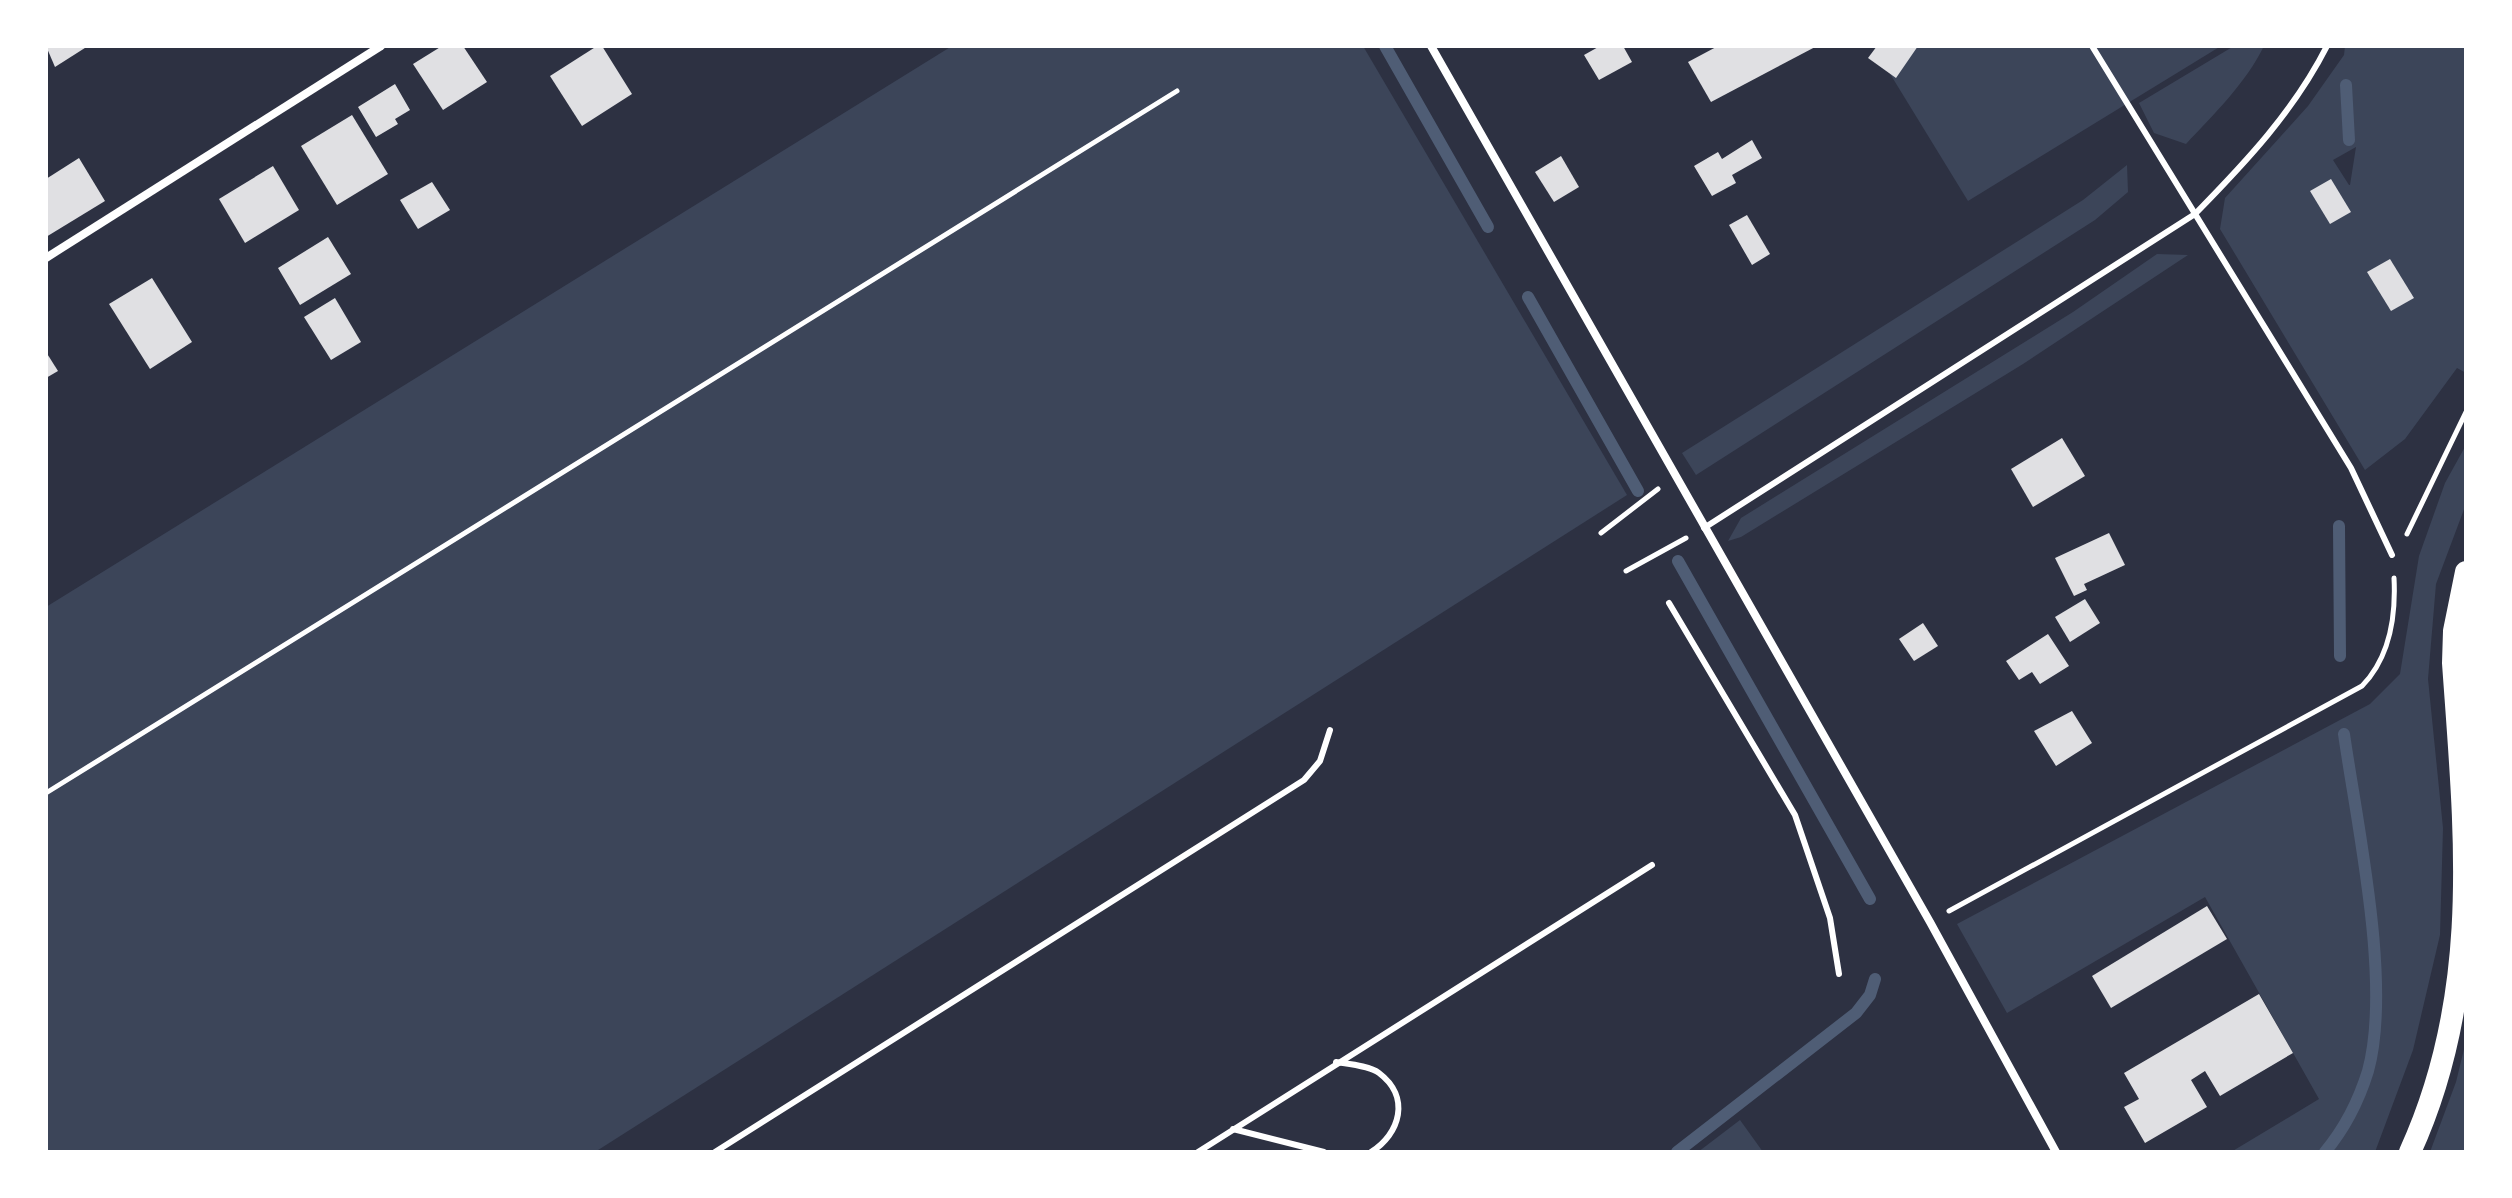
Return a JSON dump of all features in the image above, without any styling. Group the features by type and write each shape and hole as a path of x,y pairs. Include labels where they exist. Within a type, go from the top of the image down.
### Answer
{"highway":[{"path":"2410,1152 2428,1112 2445,1059 2461,967 2465,861 2454,631 2466,572"},
{"path":"2455,694 2466,725"}],"street":[{"path":"46,258 381,46"},
{"path":"1431,46 1930,922 2056,1152"}],"lane":[{"path":"2092,46 2351,468 2392,555"},
{"path":"1704,528 2195,214 2255,154 2310,81 2327,46"},
{"path":"1669,603 1795,815 1830,918 1839,974"},
{"path":"715,1152 1304,780 1320,761 1330,730"},
{"path":"1198,1152 1652,865"},
{"path":"1336,1062 1378,1072 1397,1094 1400,1119 1386,1142 1371,1152"},
{"path":"1233,1129 1324,1152"}],"path":[{"path":"46,793 1177,91"},
{"path":"1930,922 2362,686 2377,668 2389,632 2394,583 2392,555 2421,511 2466,412"},
{"path":"1601,533 1675,476"},
{"path":"1626,571 1704,528"}],"shaded area":[{"path":"952,46 1363,46 1627,495 595,1152 46,1152 46,607"},
{"path":"1873,46 2221,46 1968,201"},
{"path":"2234,46 2264,46 2248,73 2218,110 2186,144 2154,133 2139,103"},
{"path":"2345,46 2466,46 2466,373 2457,368 2405,439 2365,470 2220,229 2225,198 2308,106 2344,55","holes":["2356,147 2350,185 2333,160"]},
{"path":"2127,165 2128,192 2095,220 1696,475 1682,453 2083,200"},
{"path":"2157,254 2188,255 2023,364 1741,537 1728,541 1741,518 2073,312"},
{"path":"2466,445 2466,504 2436,584 2428,679 2443,828 2440,935 2413,1050 2375,1152 2231,1152 2319,1099 2205,897 2007,1013 1957,924 2370,704 2400,674 2419,556 2445,483"},
{"path":"2466,1041 2466,1152 2430,1152 2456,1082"},
{"path":"1740,1120 1763,1152 1698,1152"}],"building":[{"path":"46,46 88,46 55,67"},
{"path":"442,46 463,46 487,82 443,110 413,64"},
{"path":"597,46 602,46 632,94 582,126 550,76"},
{"path":"1600,46 1623,46 1632,62 1599,80 1584,55"},
{"path":"1718,46 1817,46 1711,102 1688,62"},
{"path":"1877,46 1918,46 1896,78 1868,58"},
{"path":"395,84 410,110 395,119 398,124 376,137 358,107"},
{"path":"352,115 388,174 337,205 301,146"},
{"path":"1752,140 1762,158 1732,175 1736,183 1712,196 1694,166 1718,152 1722,159"},
{"path":"1561,156 1579,187 1554,202 1535,172"},
{"path":"79,158 105,201 46,237 46,179"},
{"path":"273,166 299,210 245,243 219,199"},
{"path":"2331,179 2351,212 2330,224 2310,191"},
{"path":"432,182 450,210 418,229 400,200"},
{"path":"1747,215 1770,254 1752,265 1729,225"},
{"path":"328,237 351,274 300,305 278,268"},
{"path":"2390,259 2414,298 2391,311 2367,272"},
{"path":"152,278 192,342 150,369 109,304"},
{"path":"335,298 361,342 331,360 304,317"},
{"path":"46,352 58,371 46,378"},
{"path":"2062,438 2085,476 2033,507 2011,469"},
{"path":"2109,533 2125,565 2084,584 2087,590 2074,596 2055,558"},
{"path":"2085,599 2100,623 2070,642 2055,617"},
{"path":"1923,623 1938,646 1914,661 1899,639"},
{"path":"2048,634 2069,666 2040,684 2032,672 2019,680 2006,661"},
{"path":"2072,711 2092,743 2056,766 2034,731"},
{"path":"2207,906 2227,939 2111,1008 2092,976"},
{"path":"2259,994 2293,1053 2220,1096 2205,1071 2191,1080 2207,1107 2145,1143 2124,1107 2139,1099 2124,1073"}],"waterway":[{"path":"1385,46 1488,227"},
{"path":"2346,85 2349,140"},
{"path":"1528,297 1638,491"},
{"path":"2339,526 2340,656"},
{"path":"1678,561 1870,899"},
{"path":"2325,1152 2345,1123 2368,1071 2376,994 2370,904 2344,734"},
{"path":"1677,1152 1856,1013 1870,995 1875,979"}]}
